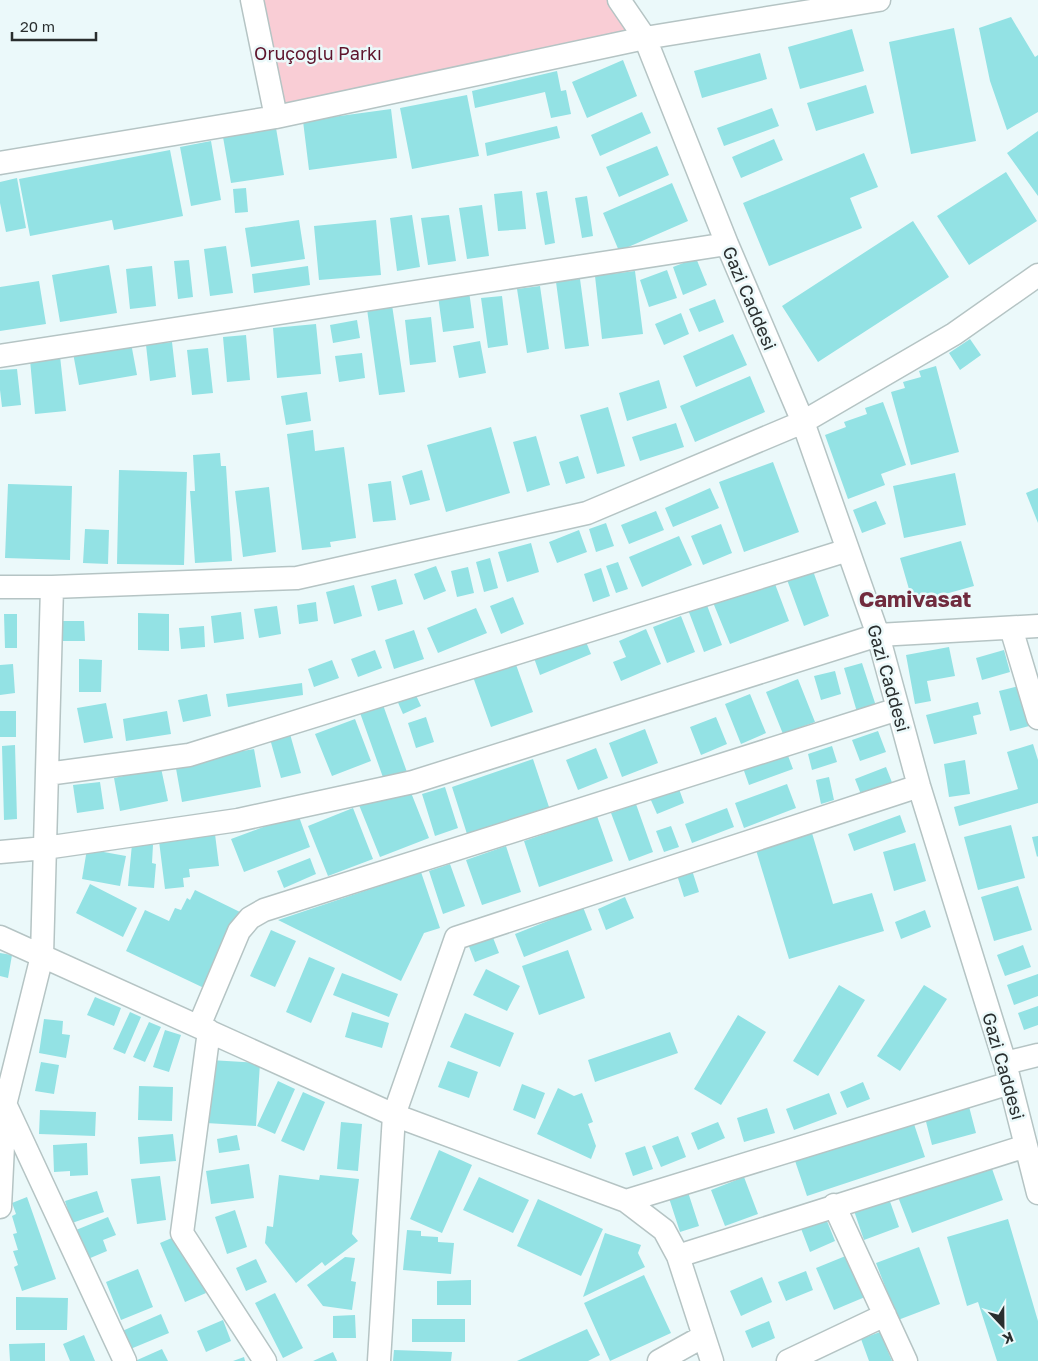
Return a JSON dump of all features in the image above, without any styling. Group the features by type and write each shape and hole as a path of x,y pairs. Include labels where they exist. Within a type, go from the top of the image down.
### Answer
{"street":[{"path":"252,0 276,117"},
{"name":"Gazi Caddesi","path":"619,0 645,38 727,244 803,422 878,635 918,786 1007,1073 1038,1193"},
{"path":"0,163 276,117 645,38 879,0"},
{"path":"0,356 727,244"},
{"path":"0,587 52,587 297,578 587,513 803,422 954,334 1038,275"},
{"path":"47,774 189,755 848,550"},
{"path":"0,1207 5,1105 42,956 52,587"},
{"path":"0,852 45,848 238,820 413,782 878,635 1038,626"},
{"path":"1011,628 1038,718"},
{"path":"265,1361 182,1233 204,1029 239,931 250,918 264,910 898,709"},
{"path":"379,1361 394,1114 456,938 918,786"},
{"path":"0,937 394,1114 626,1201 664,1230 678,1256 712,1361"},
{"path":"626,1201 1007,1073 1038,1055"},
{"path":"5,1105 125,1361"},
{"path":"678,1256 1026,1146"},
{"path":"834,1206 906,1361"},
{"path":"788,1361 885,1316"},
{"path":"659,1361 704,1336"}],"green space":[{"name":"Oruçoğlu Parkı","path":"252,0 619,0 645,38 276,117"}],"building":[{"path":"1011,17 1035,57 1038,55 1038,112 1007,130 990,81 979,28"},
{"path":"954,28 976,141 911,154 889,42"},
{"path":"852,29 864,71 800,89 788,47"},
{"path":"760,53 767,79 702,98 694,71"},
{"path":"623,60 637,96 587,118 572,82"},
{"path":"557,71 561,91 566,90 571,114 551,118 545,92 475,108 472,91"},
{"path":"866,85 874,113 816,131 807,103"},
{"path":"467,95 479,156 412,169 400,108"},
{"path":"772,108 779,126 724,146 717,128"},
{"path":"391,109 397,158 309,170 303,121"},
{"path":"642,112 651,133 600,156 591,135"},
{"path":"557,126 560,138 487,156 485,143"},
{"path":"276,128 284,175 231,183 223,137"},
{"path":"1038,131 1038,196 1007,153"},
{"path":"774,139 783,160 741,178 732,157"},
{"path":"211,141 221,200 191,206 180,147"},
{"path":"657,146 669,175 619,197 606,167"},
{"path":"170,150 183,216 114,230 112,220 30,236 19,179"},
{"path":"864,153 878,187 850,198 862,228 769,266 743,203"},
{"path":"1006,172 1037,221 969,265 937,216"},
{"path":"17,178 26,228 6,232 0,203 0,182"},
{"path":"672,183 688,221 619,251 603,213"},
{"path":"246,188 248,212 235,213 233,189"},
{"path":"522,191 526,229 498,231 494,194"},
{"path":"547,191 555,243 545,245 536,193"},
{"path":"587,196 593,236 582,238 575,198"},
{"path":"482,205 489,256 467,259 459,208"},
{"path":"412,215 420,267 397,271 390,218"},
{"path":"449,215 456,261 428,265 421,218"},
{"path":"299,220 305,259 251,267 245,228"},
{"path":"376,220 381,275 319,280 314,226"},
{"path":"913,221 949,277 818,362 782,306"},
{"path":"226,246 233,293 210,296 204,249"},
{"path":"696,258 707,285 683,295 673,267"},
{"path":"189,260 193,297 178,299 174,261"},
{"path":"109,265 117,313 60,322 52,275"},
{"path":"152,266 156,306 130,309 126,269"},
{"path":"308,266 310,285 254,293 252,274"},
{"path":"667,270 677,298 649,307 640,280"},
{"path":"635,271 643,334 602,339 595,276"},
{"path":"580,279 589,346 565,349 556,282"},
{"path":"39,281 46,324 0,331 0,287"},
{"path":"540,286 549,349 527,353 517,289"},
{"path":"469,291 474,328 443,332 438,296"},
{"path":"502,296 508,345 488,348 481,298"},
{"path":"715,299 724,322 699,332 689,309"},
{"path":"392,305 405,392 379,395 367,309"},
{"path":"681,313 689,334 664,345 655,324"},
{"path":"431,317 436,362 410,365 405,320"},
{"path":"357,320 360,338 333,343 330,325"},
{"path":"316,324 321,374 277,378 273,328"},
{"path":"733,334 747,365 696,387 683,356"},
{"path":"246,335 250,380 227,382 223,337"},
{"path":"970,339 981,355 960,370 949,353"},
{"path":"480,341 486,373 459,378 453,346"},
{"path":"172,342 176,377 150,381 146,345"},
{"path":"131,343 137,375 79,385 73,353"},
{"path":"208,348 213,393 192,395 187,350"},
{"path":"362,353 365,378 339,382 335,356"},
{"path":"60,356 66,411 35,414 30,360"},
{"path":"936,366 959,452 911,465 891,392 905,388 903,382 921,377 919,371"},
{"path":"17,369 21,405 2,407 0,370"},
{"path":"750,376 765,412 695,442 680,406"},
{"path":"659,380 667,408 627,421 619,393"},
{"path":"307,392 311,421 286,425 281,396"},
{"path":"883,402 906,465 881,474 885,485 848,499 825,435 846,427 844,422 867,414 865,408"},
{"path":"608,407 625,466 597,474 580,415"},
{"path":"676,423 684,447 640,461 632,437"},
{"path":"491,427 510,493 446,512 427,445"},
{"path":"313,430 315,451 344,447 356,538 330,542 331,547 302,550 287,434"},
{"path":"536,436 550,485 527,492 513,442"},
{"path":"220,453 221,466 226,466 232,561 195,563 190,491 195,491 193,455"},
{"path":"578,456 585,478 566,484 559,462"},
{"path":"773,462 799,532 744,552 719,482"},
{"path":"119,470 187,472 184,565 117,564"},
{"path":"422,470 430,500 410,505 402,476"},
{"path":"955,473 966,525 904,538 893,486"},
{"path":"391,481 396,520 373,522 368,484"},
{"path":"8,484 72,486 70,560 5,558"},
{"path":"269,487 276,552 243,557 235,491"},
{"path":"710,488 719,508 673,527 665,508"},
{"path":"1038,488 1038,523 1026,493"},
{"path":"876,501 886,524 862,533 853,510"},
{"path":"656,511 664,530 629,544 621,525"},
{"path":"606,523 614,546 596,552 589,529"},
{"path":"721,524 732,553 703,565 691,536"},
{"path":"85,529 109,530 108,564 83,563"},
{"path":"579,530 587,552 557,563 549,542"},
{"path":"679,536 692,565 642,587 629,557"},
{"path":"961,541 974,586 913,603 900,558"},
{"path":"531,543 539,572 507,582 498,552"},
{"path":"490,558 498,588 484,592 476,562"},
{"path":"618,562 628,589 616,593 606,566"},
{"path":"436,566 446,591 424,600 414,574"},
{"path":"468,567 474,593 457,597 451,571"},
{"path":"601,568 610,596 593,602 584,574"},
{"path":"812,568 829,616 804,626 786,577"},
{"path":"772,576 789,621 730,644 712,600"},
{"path":"396,579 403,604 378,611 371,586"},
{"path":"354,585 362,616 334,624 326,592"},
{"path":"513,597 524,624 501,634 490,606"},
{"path":"705,600 722,645 704,652 687,607"},
{"path":"316,602 318,621 299,624 297,605"},
{"path":"277,606 281,634 259,638 254,609"},
{"path":"476,608 487,633 438,653 427,628"},
{"path":"241,612 244,639 214,643 211,616"},
{"path":"138,613 169,614 169,651 138,650"},
{"path":"4,614 17,614 17,648 5,648"},
{"path":"681,616 695,652 667,663 653,627"},
{"path":"60,621 84,621 85,641 60,641"},
{"path":"204,626 205,647 181,649 179,628"},
{"path":"646,629 661,664 621,681 613,662 626,657 619,641"},
{"path":"414,630 424,659 394,669 385,640"},
{"path":"584,637 591,654 540,675 534,658"},
{"path":"949,647 955,676 927,681 931,701 915,704 906,655"},
{"path":"375,650 382,668 358,677 351,659"},
{"path":"1004,650 1010,672 982,680 976,658"},
{"path":"79,659 102,660 101,692 79,692"},
{"path":"514,659 533,712 491,727 472,674"},
{"path":"332,660 339,678 314,687 308,669"},
{"path":"862,663 876,706 857,712 844,668"},
{"path":"13,664 15,693 0,695 0,665"},
{"path":"835,671 841,694 821,700 814,676"},
{"path":"798,679 815,722 783,734 766,692"},
{"path":"302,683 303,695 228,707 226,694"},
{"path":"1023,685 1033,725 1010,731 999,691"},
{"path":"414,691 421,706 403,714 396,698"},
{"path":"207,694 211,716 183,722 178,700"},
{"path":"750,694 766,733 741,744 725,704"},
{"path":"382,702 408,775 385,783 359,710"},
{"path":"978,702 981,714 973,716 977,734 934,744 926,715"},
{"path":"106,703 113,738 84,743 77,708"},
{"path":"0,711 16,711 16,737 0,737"},
{"path":"167,711 171,734 126,741 123,719"},
{"path":"426,717 434,742 416,748 408,723"},
{"path":"716,717 727,744 701,755 690,727"},
{"path":"355,719 371,761 332,776 315,734"},
{"path":"645,729 658,763 622,777 609,743"},
{"path":"878,731 886,752 860,761 852,740"},
{"path":"290,734 301,773 281,778 270,739"},
{"path":"1033,744 1038,760 1038,803 959,826 954,807 1018,789 1007,752"},
{"path":"15,745 17,819 4,820 2,746"},
{"path":"832,746 837,762 812,770 808,754"},
{"path":"596,748 608,778 578,790 566,760"},
{"path":"254,749 261,787 182,802 175,763"},
{"path":"787,753 793,769 749,785 743,768"},
{"path":"533,759 549,807 467,834 452,787"},
{"path":"965,760 970,794 949,797 944,764"},
{"path":"886,767 893,785 862,797 855,779"},
{"path":"161,768 168,801 120,811 114,778"},
{"path":"829,777 834,800 821,804 816,780"},
{"path":"100,782 104,809 77,813 73,785"},
{"path":"787,784 796,808 744,828 735,803"},
{"path":"408,785 429,838 380,857 359,805"},
{"path":"678,786 684,803 657,814 650,798"},
{"path":"445,787 458,828 435,836 422,794"},
{"path":"636,804 653,852 629,861 611,813"},
{"path":"353,808 373,859 328,876 308,826"},
{"path":"727,808 734,827 692,843 685,824"},
{"path":"298,814 310,847 244,872 231,839"},
{"path":"900,815 906,832 854,851 848,834"},
{"path":"597,816 613,861 539,887 524,841"},
{"path":"1011,825 1025,878 978,890 964,837"},
{"path":"671,826 679,847 664,852 656,831"},
{"path":"812,833 833,904 872,893 884,931 789,959 756,850"},
{"path":"215,834 219,866 189,869 190,877 183,878 184,887 165,889 159,841"},
{"path":"1038,836 1038,856 1037,857 1032,837"},
{"path":"915,843 926,881 894,891 883,852"},
{"path":"132,844 153,845 152,863 156,864 154,888 128,886"},
{"path":"506,846 521,892 482,905 466,860"},
{"path":"87,849 126,856 120,886 82,879"},
{"path":"310,858 316,874 284,888 277,871"},
{"path":"450,864 465,906 443,914 429,871"},
{"path":"691,867 699,892 684,897 676,872"},
{"path":"421,872 440,928 424,933 401,981 278,920"},
{"path":"90,884 137,908 123,937 76,913"},
{"path":"1018,886 1032,930 994,941 981,897"},
{"path":"195,890 240,912 204,988 126,951 145,910 169,921 175,908 181,910 187,898 190,900"},
{"path":"625,897 634,918 606,930 598,909"},
{"path":"583,907 592,930 524,957 515,934"},
{"path":"925,910 931,927 901,939 895,922"},
{"path":"271,930 296,941 275,987 250,976"},
{"path":"492,935 499,953 475,962 468,944"},
{"path":"1023,945 1031,967 1005,976 997,955"},
{"path":"568,950 585,998 539,1015 522,966"},
{"path":"0,953 12,955 8,978 0,976"},
{"path":"309,957 335,968 311,1023 286,1012"},
{"path":"486,969 520,986 507,1011 473,995"},
{"path":"342,973 398,994 389,1017 333,995"},
{"path":"1038,974 1038,996 1014,1005 1007,985"},
{"path":"839,985 865,1000 818,1076 793,1061"},
{"path":"924,985 947,999 900,1071 877,1056"},
{"path":"95,997 121,1008 114,1026 87,1015"},
{"path":"1038,1006 1038,1025 1024,1030 1018,1013"},
{"path":"130,1012 141,1017 125,1054 113,1049"},
{"path":"352,1012 389,1023 382,1048 345,1037"},
{"path":"465,1013 514,1033 500,1067 450,1047"},
{"path":"738,1015 766,1032 721,1105 694,1089"},
{"path":"44,1019 63,1021 62,1034 70,1035 66,1058 39,1053"},
{"path":"149,1022 161,1027 145,1062 133,1057"},
{"path":"165,1030 181,1035 169,1072 153,1067"},
{"path":"670,1032 678,1053 595,1082 588,1060"},
{"path":"210,1060 260,1063 256,1126 206,1123"},
{"path":"448,1061 478,1072 469,1098 438,1087"},
{"path":"41,1062 59,1065 54,1094 35,1091"},
{"path":"278,1081 295,1089 275,1134 257,1126"},
{"path":"863,1082 870,1099 847,1108 840,1092"},
{"path":"522,1084 545,1093 535,1119 513,1110"},
{"path":"139,1086 173,1087 172,1121 138,1120"},
{"path":"558,1088 574,1096 582,1093 593,1122 588,1124 596,1146 591,1159 537,1134"},
{"path":"303,1092 325,1102 304,1151 281,1141"},
{"path":"829,1093 837,1114 794,1130 786,1109"},
{"path":"967,1099 976,1133 932,1145 923,1110"},
{"path":"767,1108 775,1133 744,1142 737,1118"},
{"path":"40,1110 96,1112 95,1136 39,1134"},
{"path":"911,1115 925,1157 807,1196 793,1155"},
{"path":"341,1122 362,1124 358,1171 337,1169"},
{"path":"718,1122 725,1138 698,1150 691,1133"},
{"path":"173,1134 176,1161 140,1164 138,1137"},
{"path":"237,1135 240,1150 219,1153 217,1139"},
{"path":"678,1136 686,1157 661,1167 652,1146"},
{"path":"87,1143 88,1175 70,1176 70,1171 54,1172 53,1145"},
{"path":"645,1146 653,1169 633,1176 625,1153"},
{"path":"439,1150 472,1165 442,1233 410,1219"},
{"path":"990,1163 1003,1200 912,1233 898,1197"},
{"path":"249,1164 254,1198 211,1204 206,1171"},
{"path":"279,1175 319,1180 320,1175 359,1179 352,1234 358,1241 325,1266 322,1262 296,1283 265,1243 267,1226 273,1227"},
{"path":"160,1176 166,1220 137,1224 131,1179"},
{"path":"479,1177 529,1200 513,1233 463,1210"},
{"path":"744,1177 758,1214 725,1226 711,1190"},
{"path":"687,1189 699,1226 680,1232 668,1195"},
{"path":"886,1190 899,1227 864,1240 851,1202"},
{"path":"97,1191 104,1212 72,1223 65,1201"},
{"path":"27,1197 56,1279 22,1291 14,1267 18,1265 13,1251 18,1250 13,1234 17,1233 12,1216 16,1214 12,1203"},
{"path":"538,1199 603,1229 581,1276 517,1246"},
{"path":"235,1210 247,1247 227,1254 215,1217"},
{"path":"825,1216 835,1241 810,1252 800,1226"},
{"path":"108,1217 116,1235 103,1240 107,1251 88,1259 76,1230"},
{"path":"1008,1219 1038,1321 1038,1361 997,1361 978,1302 967,1306 947,1237"},
{"path":"407,1230 421,1231 421,1236 438,1237 438,1242 454,1243 451,1274 403,1270"},
{"path":"605,1233 641,1245 638,1253 645,1267 583,1297"},
{"path":"181,1234 206,1293 185,1302 160,1243"},
{"path":"919,1247 940,1304 898,1320 876,1263"},
{"path":"848,1255 865,1297 834,1310 816,1268"},
{"path":"345,1257 355,1258 351,1281 356,1282 352,1310 323,1306 307,1285"},
{"path":"256,1259 267,1282 246,1291 236,1268"},
{"path":"138,1269 153,1307 121,1320 106,1282"},
{"path":"806,1271 813,1290 786,1301 778,1282"},
{"path":"644,1275 671,1333 610,1361 584,1303"},
{"path":"762,1277 772,1302 741,1316 730,1291"},
{"path":"471,1280 471,1305 437,1305 437,1281"},
{"path":"275,1293 303,1348 283,1358 255,1303"},
{"path":"16,1297 68,1298 67,1330 16,1330"},
{"path":"161,1314 169,1333 128,1350 120,1332"},
{"path":"355,1315 356,1338 333,1338 333,1316"},
{"path":"412,1319 465,1319 465,1342 412,1342"},
{"path":"223,1320 231,1341 206,1352 197,1331"},
{"path":"769,1321 775,1338 752,1348 745,1331"},
{"path":"587,1329 600,1355 588,1361 517,1361"},
{"path":"880,1332 892,1361 869,1361 861,1339"},
{"path":"84,1335 95,1361 70,1361 63,1344"},
{"path":"45,1343 45,1361 10,1361 9,1344"},
{"path":"162,1349 168,1361 135,1361"},
{"path":"394,1350 452,1352 451,1361 393,1361"},
{"path":"333,1352 337,1361 313,1361"},
{"path":"244,1357 245,1361 233,1361"}],"district":[{"name":"Camivasat","path":"915,598"}]}
